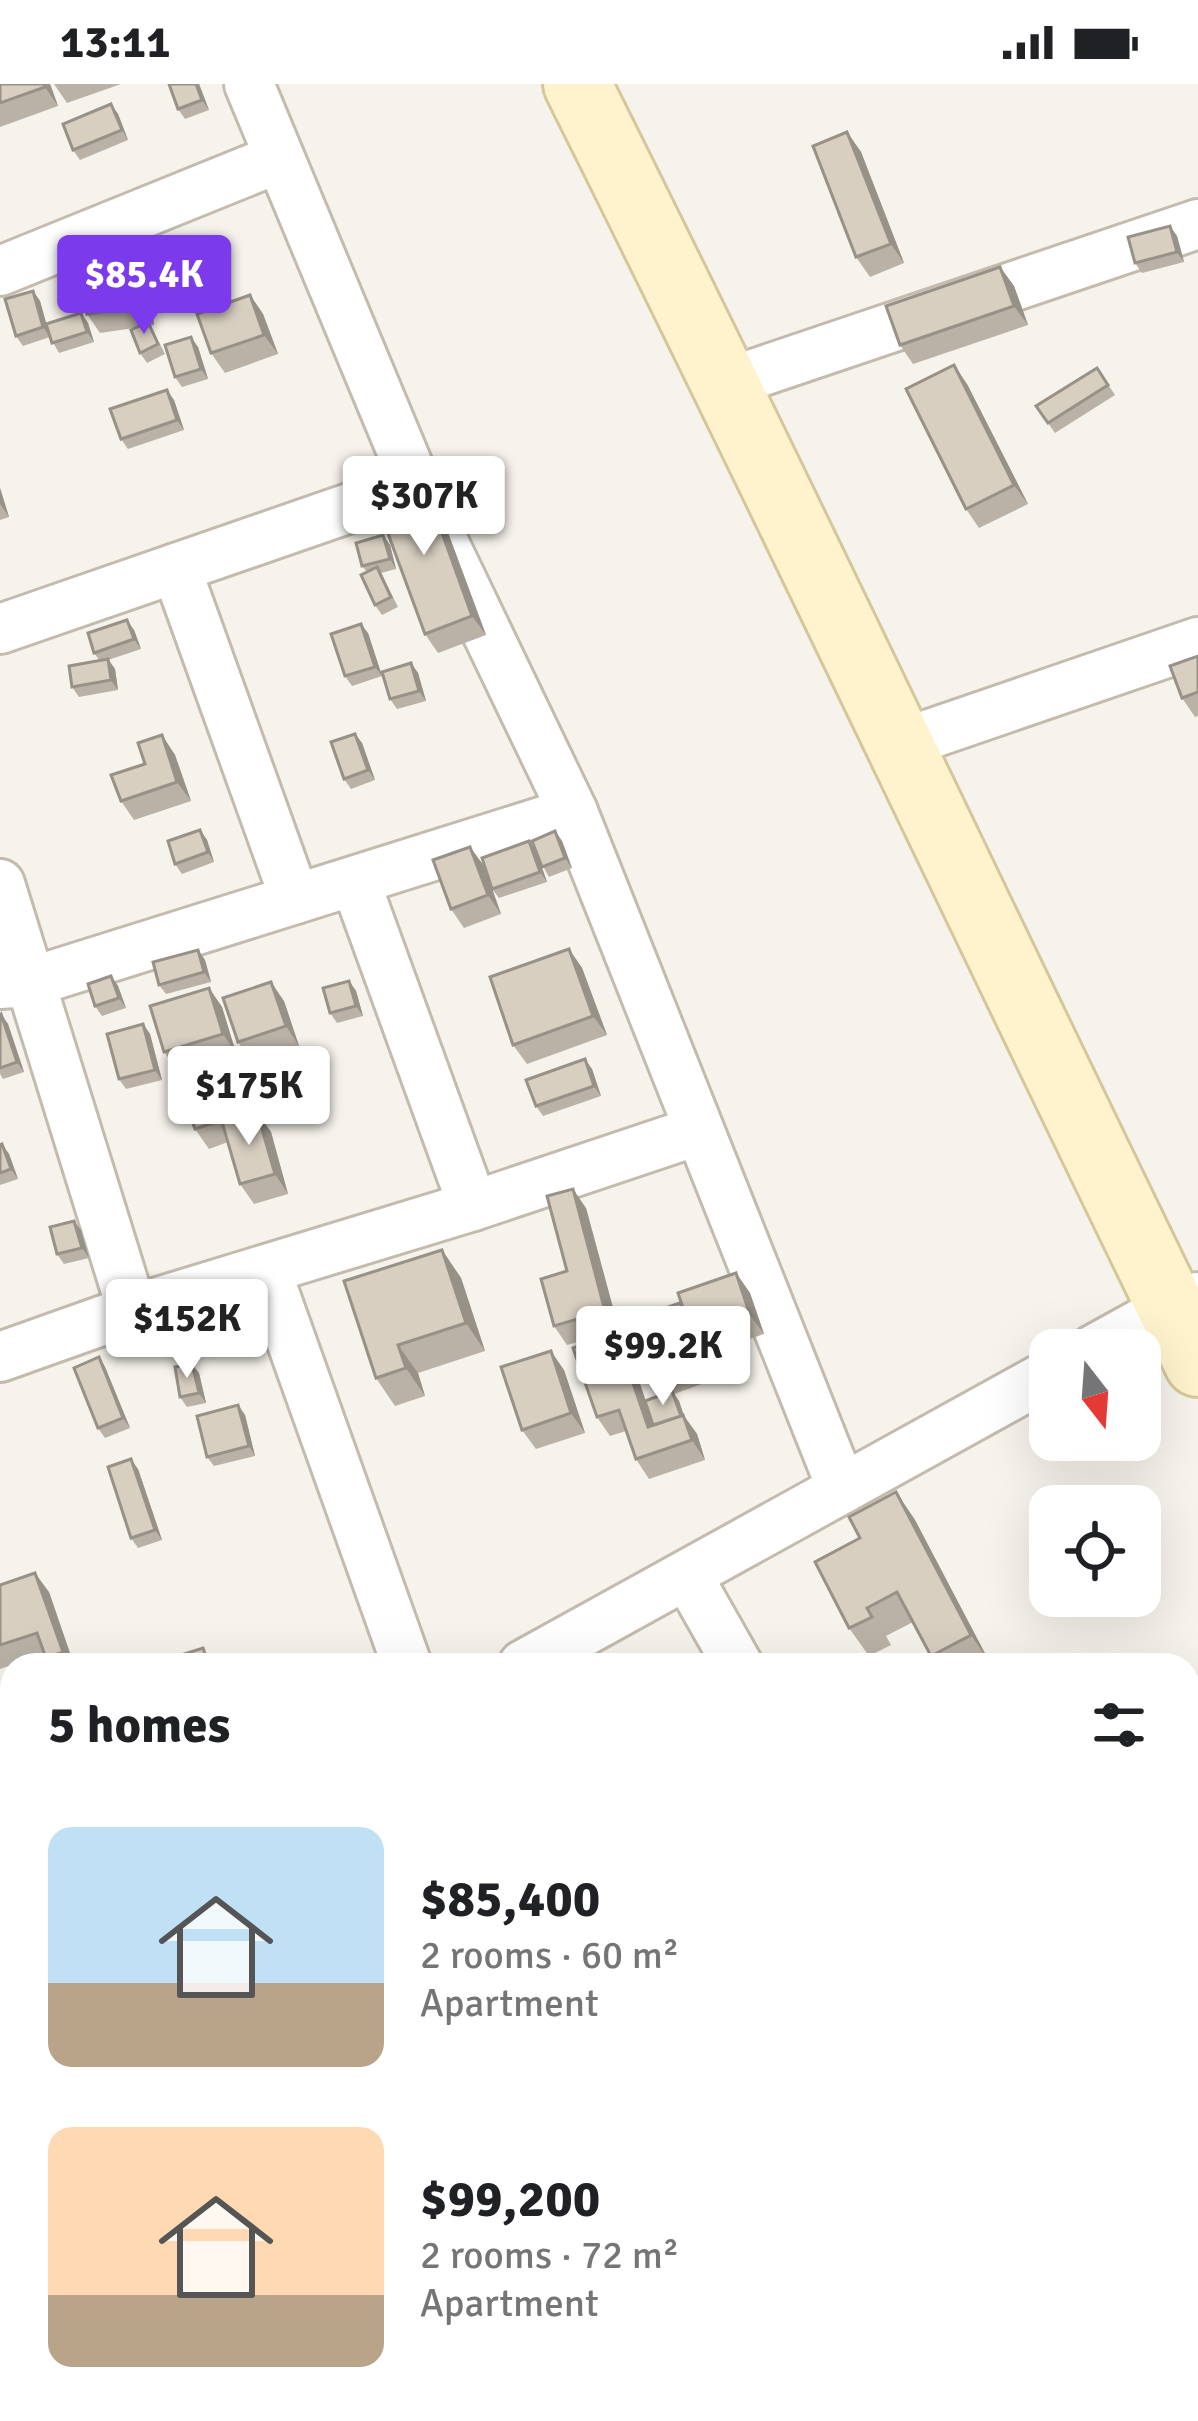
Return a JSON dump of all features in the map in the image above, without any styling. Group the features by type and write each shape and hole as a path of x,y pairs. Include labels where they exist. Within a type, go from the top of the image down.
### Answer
{"main road":[{"path":"577,84 727,383 898,745 1189,1323"}],"street":[{"path":"249,84 416,485 573,812 842,1489"},
{"path":"0,271 277,159"},
{"path":"727,383 1198,224"},
{"path":"0,629 416,485"},
{"path":"176,568 295,899"},
{"path":"898,745 1198,642"},
{"path":"15,983 573,812"},
{"path":"355,881 473,1206"},
{"path":"0,884 15,983 132,1310"},
{"path":"0,1357 132,1310 473,1206 698,1131"},
{"path":"266,1270 402,1653"},
{"path":"545,1653 1029,1386"},
{"path":"687,1575 731,1653"}],"building":[{"path":"0,84 44,84 45,87 0,103"},
{"path":"169,84 196,84 202,100 178,109"},
{"path":"111,104 122,130 73,150 63,124"},
{"path":"847,132 891,244 856,257 813,146"},
{"path":"1170,226 1177,252 1135,263 1128,237"},
{"path":"150,243 153,266 136,268 141,306 87,314 82,283 106,279 101,250"},
{"path":"1000,267 1014,306 900,345 886,306"},
{"path":"33,291 43,327 16,336 5,299"},
{"path":"250,295 264,335 211,353 197,314"},
{"path":"81,313 87,332 52,343 46,324"},
{"path":"148,322 158,344 140,353 131,330"},
{"path":"191,337 201,369 175,377 165,345"},
{"path":"954,365 1014,485 966,509 906,389"},
{"path":"1097,368 1108,385 1048,423 1036,406"},
{"path":"167,390 177,420 121,439 110,409"},
{"path":"424,483 472,616 425,634 376,501"},
{"path":"383,535 390,559 362,566 356,543"},
{"path":"377,567 391,597 375,605 361,575"},
{"path":"127,620 134,639 94,653 88,633"},
{"path":"361,624 375,667 345,676 331,634"},
{"path":"1198,656 1198,692 1182,698 1170,666"},
{"path":"108,659 111,680 72,687 69,666"},
{"path":"411,663 419,691 390,699 382,672"},
{"path":"355,734 368,770 344,779 331,742"},
{"path":"162,735 177,782 121,801 111,775 145,764 138,743"},
{"path":"200,830 208,852 175,864 168,841"},
{"path":"555,831 565,858 542,867 532,841"},
{"path":"529,841 540,872 492,889 482,858"},
{"path":"470,847 488,895 451,909 433,860"},
{"path":"569,949 593,1016 513,1045 490,977"},
{"path":"198,950 204,972 159,985 153,962"},
{"path":"111,976 119,998 95,1006 88,984"},
{"path":"349,981 356,1006 330,1013 323,988"},
{"path":"271,982 286,1026 238,1042 223,998"},
{"path":"209,988 223,1034 164,1052 150,1006"},
{"path":"0,1015 17,1062 0,1068"},
{"path":"143,1024 155,1070 119,1079 107,1034"},
{"path":"585,1059 594,1086 536,1106 526,1080"},
{"path":"236,1065 252,1110 195,1129 179,1084"},
{"path":"257,1112 275,1174 240,1184 222,1122"},
{"path":"0,1145 11,1169 0,1173"},
{"path":"573,1189 605,1311 554,1326 541,1279 567,1271 547,1196"},
{"path":"74,1221 82,1248 57,1254 50,1227"},
{"path":"442,1250 466,1323 398,1345 406,1368 376,1378 344,1281"},
{"path":"736,1273 750,1315 713,1328 722,1353 650,1378 638,1343 689,1326 678,1293"},
{"path":"680,1303 688,1326 639,1342 631,1320"},
{"path":"616,1333 648,1427 683,1415 692,1440 636,1459 619,1410 597,1417 573,1348"},
{"path":"551,1351 571,1413 522,1430 501,1367"},
{"path":"99,1357 123,1418 98,1428 74,1368"},
{"path":"192,1364 199,1393 180,1397 175,1367"},
{"path":"672,1391 681,1416 653,1425 645,1401"},
{"path":"238,1405 249,1446 207,1457 197,1416"},
{"path":"131,1459 155,1530 131,1538 108,1467"},
{"path":"896,1492 971,1635 929,1653 897,1592 867,1608 872,1617 849,1628 815,1562 860,1538 849,1517"},
{"path":"35,1573 63,1652 44,1653 37,1633 0,1645 0,1585"}]}
